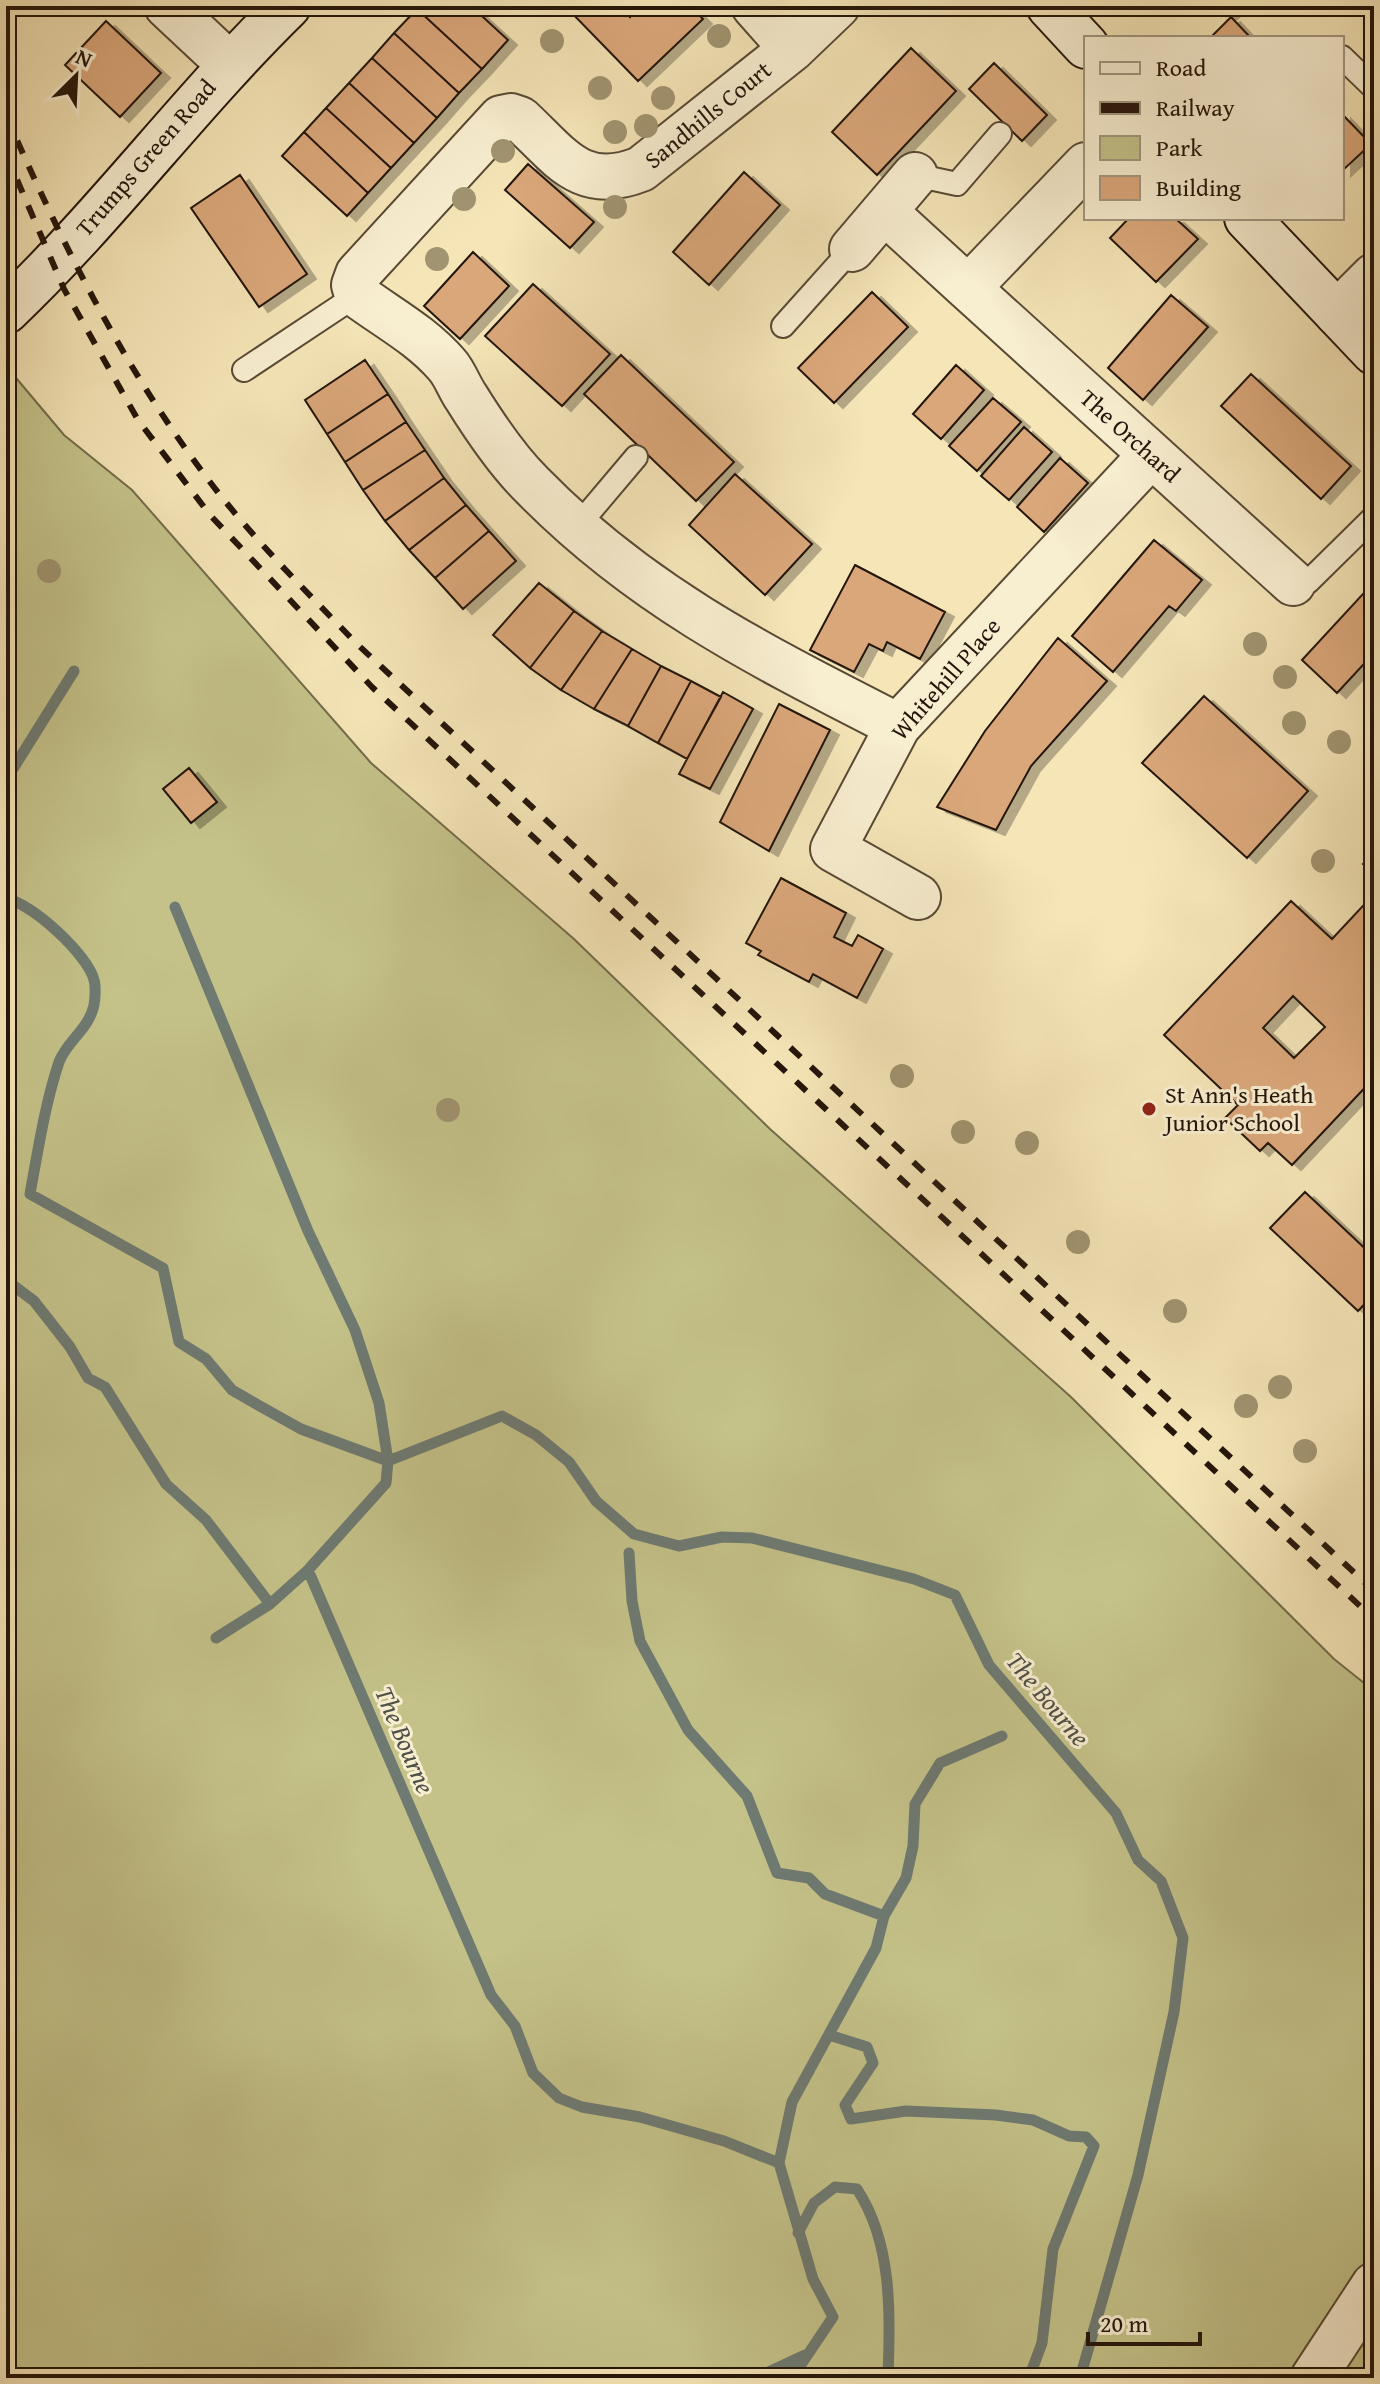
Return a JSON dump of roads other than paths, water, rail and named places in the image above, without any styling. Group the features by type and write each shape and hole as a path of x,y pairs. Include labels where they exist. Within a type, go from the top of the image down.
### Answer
{"street":[{"path":"167,6 229,64"},
{"name":"Trumps Green Road","path":"6,311 229,64 288,6"},
{"name":"Sandhills Court","path":"754,6 792,49"},
{"name":"Sandhills Court","path":"501,118 511,116 520,119 578,173 609,179 626,175 641,169 792,49 837,6"},
{"path":"1049,6 1084,44"},
{"path":"532,85 358,274 354,285 357,295 410,329 449,367 482,421 528,482 576,528 660,595 750,649 898,726"},
{"path":"968,288 1084,167"},
{"path":"852,249 915,175"},
{"name":"The Orchard","path":"885,212 1293,583"},
{"path":"1249,220 1374,352"},
{"path":"1337,313 1374,276"},
{"name":"Whitehill Place","path":"918,897 833,849 898,726 1150,456"},
{"path":"1313,2378 1374,2285"}],"lane":[{"path":"1344,59 1374,88"},
{"path":"915,175 957,184 1000,134"},
{"path":"783,326 852,249"},
{"path":"244,370 357,295"},
{"path":"576,528 636,457"},
{"path":"1293,583 1308,582 1374,517"}],"waterway":[{"path":"6,780 74,671"},
{"name":"The Bourne","path":"6,899 29,909 57,931 90,969 95,986 91,1013 59,1062 30,1194 163,1268 179,1342 206,1359 232,1390 301,1429 388,1461 386,1483 308,1570 491,1995 515,2026 533,2073 559,2098 582,2107 640,2117 724,2141 779,2163 813,2279 833,2317 792,2378"},
{"name":"The Bourne","path":"175,907 308,1231 355,1330 379,1403 388,1461 502,1416 536,1435 569,1462 596,1501 634,1534 679,1546 722,1537 752,1538 914,1579 955,1595 989,1665 1116,1813 1138,1860 1161,1881 1183,1938 1174,2012 1138,2175 1080,2378"},
{"path":"6,1280 34,1301 70,1347 88,1378 105,1387 166,1484 206,1520 270,1604 308,1570"},
{"path":"629,1553 632,1601 640,1641 688,1730 747,1796 777,1873 809,1878 825,1894 884,1916 876,1948 792,2102 779,2163"},
{"path":"216,1638 270,1604"},
{"path":"884,1916 906,1878 913,1846 915,1804 940,1763 1002,1736"},
{"path":"829,2035 867,2047 873,2063 845,2105 851,2119 906,2111 996,2115 1033,2120 1069,2136 1086,2137 1094,2146 1053,2249 1042,2343 1029,2378"},
{"path":"798,2233 814,2203 835,2187 857,2189 877,2233 887,2280 888,2378"},
{"path":"756,2378 805,2355"}],"railway":[{"path":"6,115 72,258 122,350 210,482 281,565 357,644 1374,1591"},
{"path":"6,154 64,289 138,420 210,515 372,687 1374,1619"}],"place":[{"name":"St Ann's Heath Junior School","path":"1149,1109"}]}
